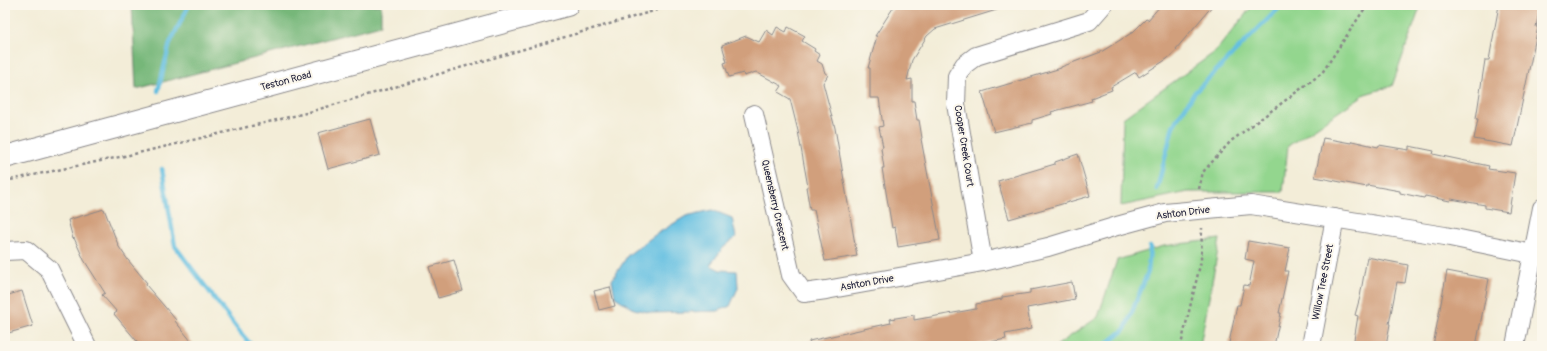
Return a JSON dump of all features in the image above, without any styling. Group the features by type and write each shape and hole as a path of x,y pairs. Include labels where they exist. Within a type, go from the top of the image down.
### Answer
{"main road":[{"name":"Teston Road","path":"5,157 567,5"}],"street":[{"name":"Cooper Creek Court","path":"983,262 956,104 957,76 964,65 976,56 1089,21 1104,5"},
{"name":"Queensberry Crescent","path":"754,114 791,275 804,293"},
{"name":"Ashton Drive","path":"804,293 983,262 1048,247 1166,213 1250,205 1445,236 1537,255"},
{"path":"1515,346 1537,255 1542,208"},
{"name":"Willow Tree Street","path":"1311,346 1335,218"},
{"path":"5,251 26,250 49,269 87,346"}],"path":[{"path":"5,181 134,154 306,113 674,5"},
{"path":"1198,189 1204,172 1231,141 1322,73 1367,5"},
{"path":"1179,346 1181,345 1201,261 1202,228"}],"green space":[{"path":"132,5 381,5 381,25 136,89"},
{"path":"1253,5 1421,5 1392,86 1365,94 1288,146 1283,192 1188,192 1121,206 1123,118 1215,52"},
{"path":"1220,239 1200,346 1056,346 1098,317 1117,260 1164,246"}],"water":[{"path":"712,210 732,218 736,237 723,248 710,265 720,270 737,271 738,288 730,306 718,311 653,313 634,309 615,297 612,280 628,255 655,235 686,216"}],"building":[{"path":"895,5 1002,5 1003,8 935,29 927,36 912,60 907,80 912,79 912,101 914,101 917,120 919,120 921,139 940,240 898,247 895,227 892,228 882,168 884,168 881,148 883,147 879,127 883,126 879,98 870,98 870,68 868,68 877,36 875,36"},
{"path":"1161,5 1213,5 1176,49 1177,50 1167,59 1139,77 1136,72 1111,87 1112,90 1091,98 1092,101 1051,112 1052,114 1032,120 1032,123 994,132 982,92 1061,68 1101,52 1133,32 1146,19 1148,20"},
{"path":"1499,5 1529,5 1540,7 1536,27 1538,27 1513,146 1474,139 1478,119 1476,119 1485,60 1489,60"},
{"path":"777,27 786,32 788,27 805,36 802,41 815,49 814,51 820,55 817,61 822,64 825,73 828,75 823,83 835,128 857,256 825,261 814,210 810,210 806,187 808,187 798,131 790,99 778,92 782,86 756,72 744,76 743,73 729,77 724,63 727,62 722,45 746,36 759,42 766,30 773,35"},
{"path":"370,119 380,155 328,169 318,133"},
{"path":"1323,138 1351,143 1352,141 1378,147 1379,145 1409,150 1409,146 1434,151 1433,154 1489,166 1488,169 1515,173 1509,212 1485,208 1485,205 1451,199 1450,201 1425,196 1424,198 1400,193 1400,191 1367,185 1367,187 1315,177"},
{"path":"1078,154 1090,196 1009,219 998,181 1055,164 1055,162"},
{"path":"104,209 119,247 147,283 146,285 176,320 175,321 195,346 141,346 114,314 117,312 102,295 105,293 84,260 74,238 73,239 68,220"},
{"path":"1248,241 1290,248 1285,271 1288,271 1274,346 1244,346 1229,343 1237,305 1240,305 1244,285 1249,286 1254,261 1245,259"},
{"path":"1367,257 1408,265 1405,283 1397,282 1386,346 1353,346 1358,316 1355,315 1360,297"},
{"path":"454,260 463,291 438,298 429,267"},
{"path":"1447,271 1489,279 1476,346 1433,346"},
{"path":"1072,282 1075,299 1027,308 1031,329 1005,334 1006,339 975,345 976,346 810,346 809,341 891,323 890,319 914,315 914,320 976,309 976,304 1002,299 1002,297 1030,293 1030,290"},
{"path":"610,287 615,306 599,310 594,291"},
{"path":"22,291 33,326 5,334 5,296"}],"waterway":[{"path":"158,91 170,43 189,5"},
{"path":"1157,189 1173,126 1195,92 1282,5"},
{"path":"162,169 175,246 252,346"},
{"path":"1104,346 1125,329 1148,272 1150,247"}]}
